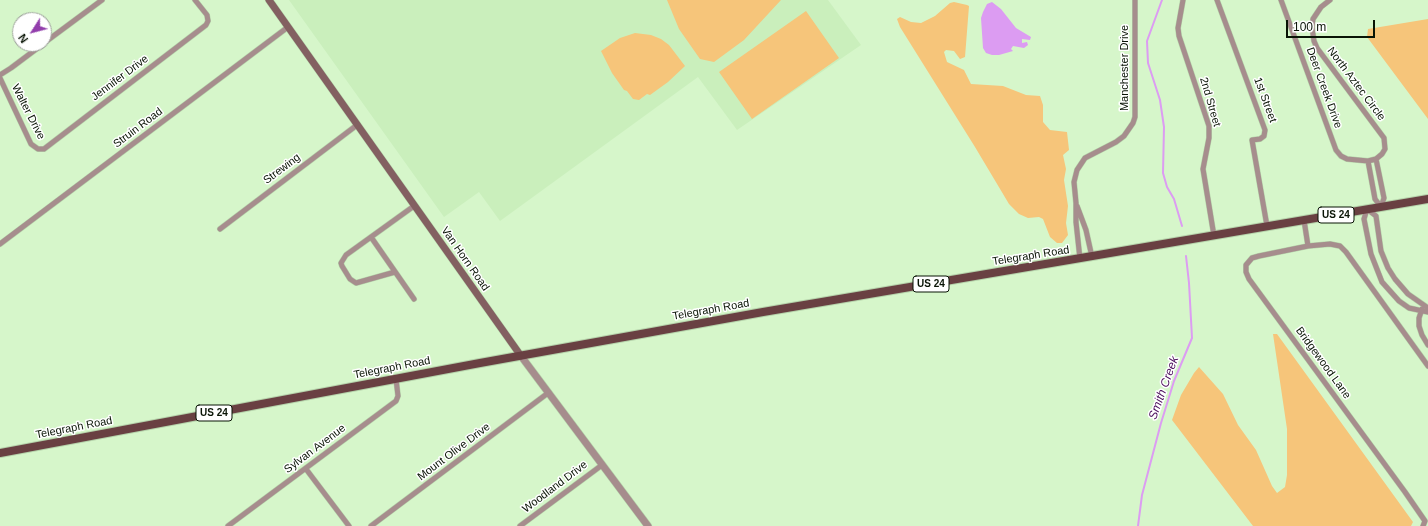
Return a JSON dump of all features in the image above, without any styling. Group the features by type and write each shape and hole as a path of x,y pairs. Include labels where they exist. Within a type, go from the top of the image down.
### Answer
{"main road":[{"name":"Van Horn Road","path":"269,0 521,356"},
{"name":"Telegraph Road","path":"0,453 763,312 1428,199"}],"street":[{"path":"52,38 102,0"},
{"name":"Jennifer Drive","path":"42,149 47,148 56,139 206,26 208,21 206,13 195,0"},
{"name":"Manchester Drive","path":"1080,259 1074,182 1079,166 1089,155 1120,139 1128,132 1133,123 1135,112 1135,0"},
{"name":"2nd Street","path":"1183,0 1178,36 1209,126 1208,142 1203,169 1214,236"},
{"name":"1st Street","path":"1217,0 1265,130 1264,136 1260,139 1252,140 1268,226"},
{"name":"Deer Creek Drive","path":"1281,0 1336,150 1341,156 1347,159 1368,161 1376,159"},
{"name":"North Aztec Circle","path":"1330,0 1320,7 1313,19 1312,27 1314,41 1317,48 1384,138 1386,145 1385,149 1376,159"},
{"name":"Struin Road","path":"0,244 288,27"},
{"path":"0,74 33,52"},
{"name":"Walter Drive","path":"0,78 31,144 34,148 42,149"},
{"name":"Strewing","path":"220,229 357,125"},
{"path":"1376,159 1384,198 1381,207"},
{"path":"1368,161 1375,199 1381,207"},
{"name":"Manchester Drive","path":"1076,203 1086,230 1092,256"},
{"path":"395,272 358,283 353,282 342,266 342,259 414,206"},
{"path":"1428,308 1408,294 1388,268 1382,251 1376,216 1367,209 1364,219 1371,254 1379,277 1399,301 1409,308 1428,312"},
{"path":"1304,220 1308,246"},
{"path":"371,237 414,298"},
{"name":"Bridgewood Lane","path":"1423,526 1425,522 1405,492 1247,275 1246,264 1252,258 1308,246 1330,244 1340,246 1428,366"},
{"path":"1371,254 1382,251"},
{"path":"1423,304 1419,326 1428,345"},
{"name":"Van Horn Road","path":"521,356 648,526"},
{"name":"Sylvan Avenue","path":"228,526 396,401 398,396 396,379"},
{"name":"Mount Olive Drive","path":"372,526 548,393"},
{"name":"Woodland Drive","path":"520,526 602,464"},
{"path":"306,468 349,526"}],"shaded area":[{"path":"289,0 828,0 861,45 737,130 698,77 500,221 479,192 444,217"},
{"path":"667,0 781,0 744,40 714,62 700,59 679,29"},
{"path":"954,2 969,6 965,57 960,59 954,51 946,50 944,52 947,62 964,70 971,84 1003,86 1026,95 1040,96 1043,105 1043,122 1050,130 1067,132 1069,150 1063,155 1066,169 1064,180 1068,206 1066,223 1068,235 1062,243 1057,243 1050,237 1043,219 1039,217 1028,218 1019,214 1009,204 900,27 897,19 900,17 911,22 921,23 935,16 950,3"},
{"path":"992,2 1001,9 1016,28 1031,37 1030,40 1022,39 1022,43 1027,42 1028,45 1024,48 1013,46 1011,49 1013,51 999,55 986,53 983,48 981,18 987,4"},
{"path":"806,11 839,58 752,119 719,72"},
{"path":"1428,19 1428,119 1367,37 1368,29"},
{"path":"635,33 651,35 661,39 669,45 685,66 668,82 650,95 647,94 639,100 633,99 627,91 624,90 612,73 601,51 620,38"},
{"path":"1273,334 1277,334 1413,522 1411,526 1253,526 1172,420 1181,395 1199,367 1223,394 1238,425 1256,450 1272,486 1277,493 1285,487 1287,475 1287,429"}],"waterway":[{"name":"Smith Creek","path":"1162,0 1147,41 1148,63 1160,100 1164,127 1163,173 1167,187 1174,199 1182,226"},
{"name":"Smith Creek","path":"1138,526 1142,495 1161,423 1174,381 1192,338 1186,256"}]}
